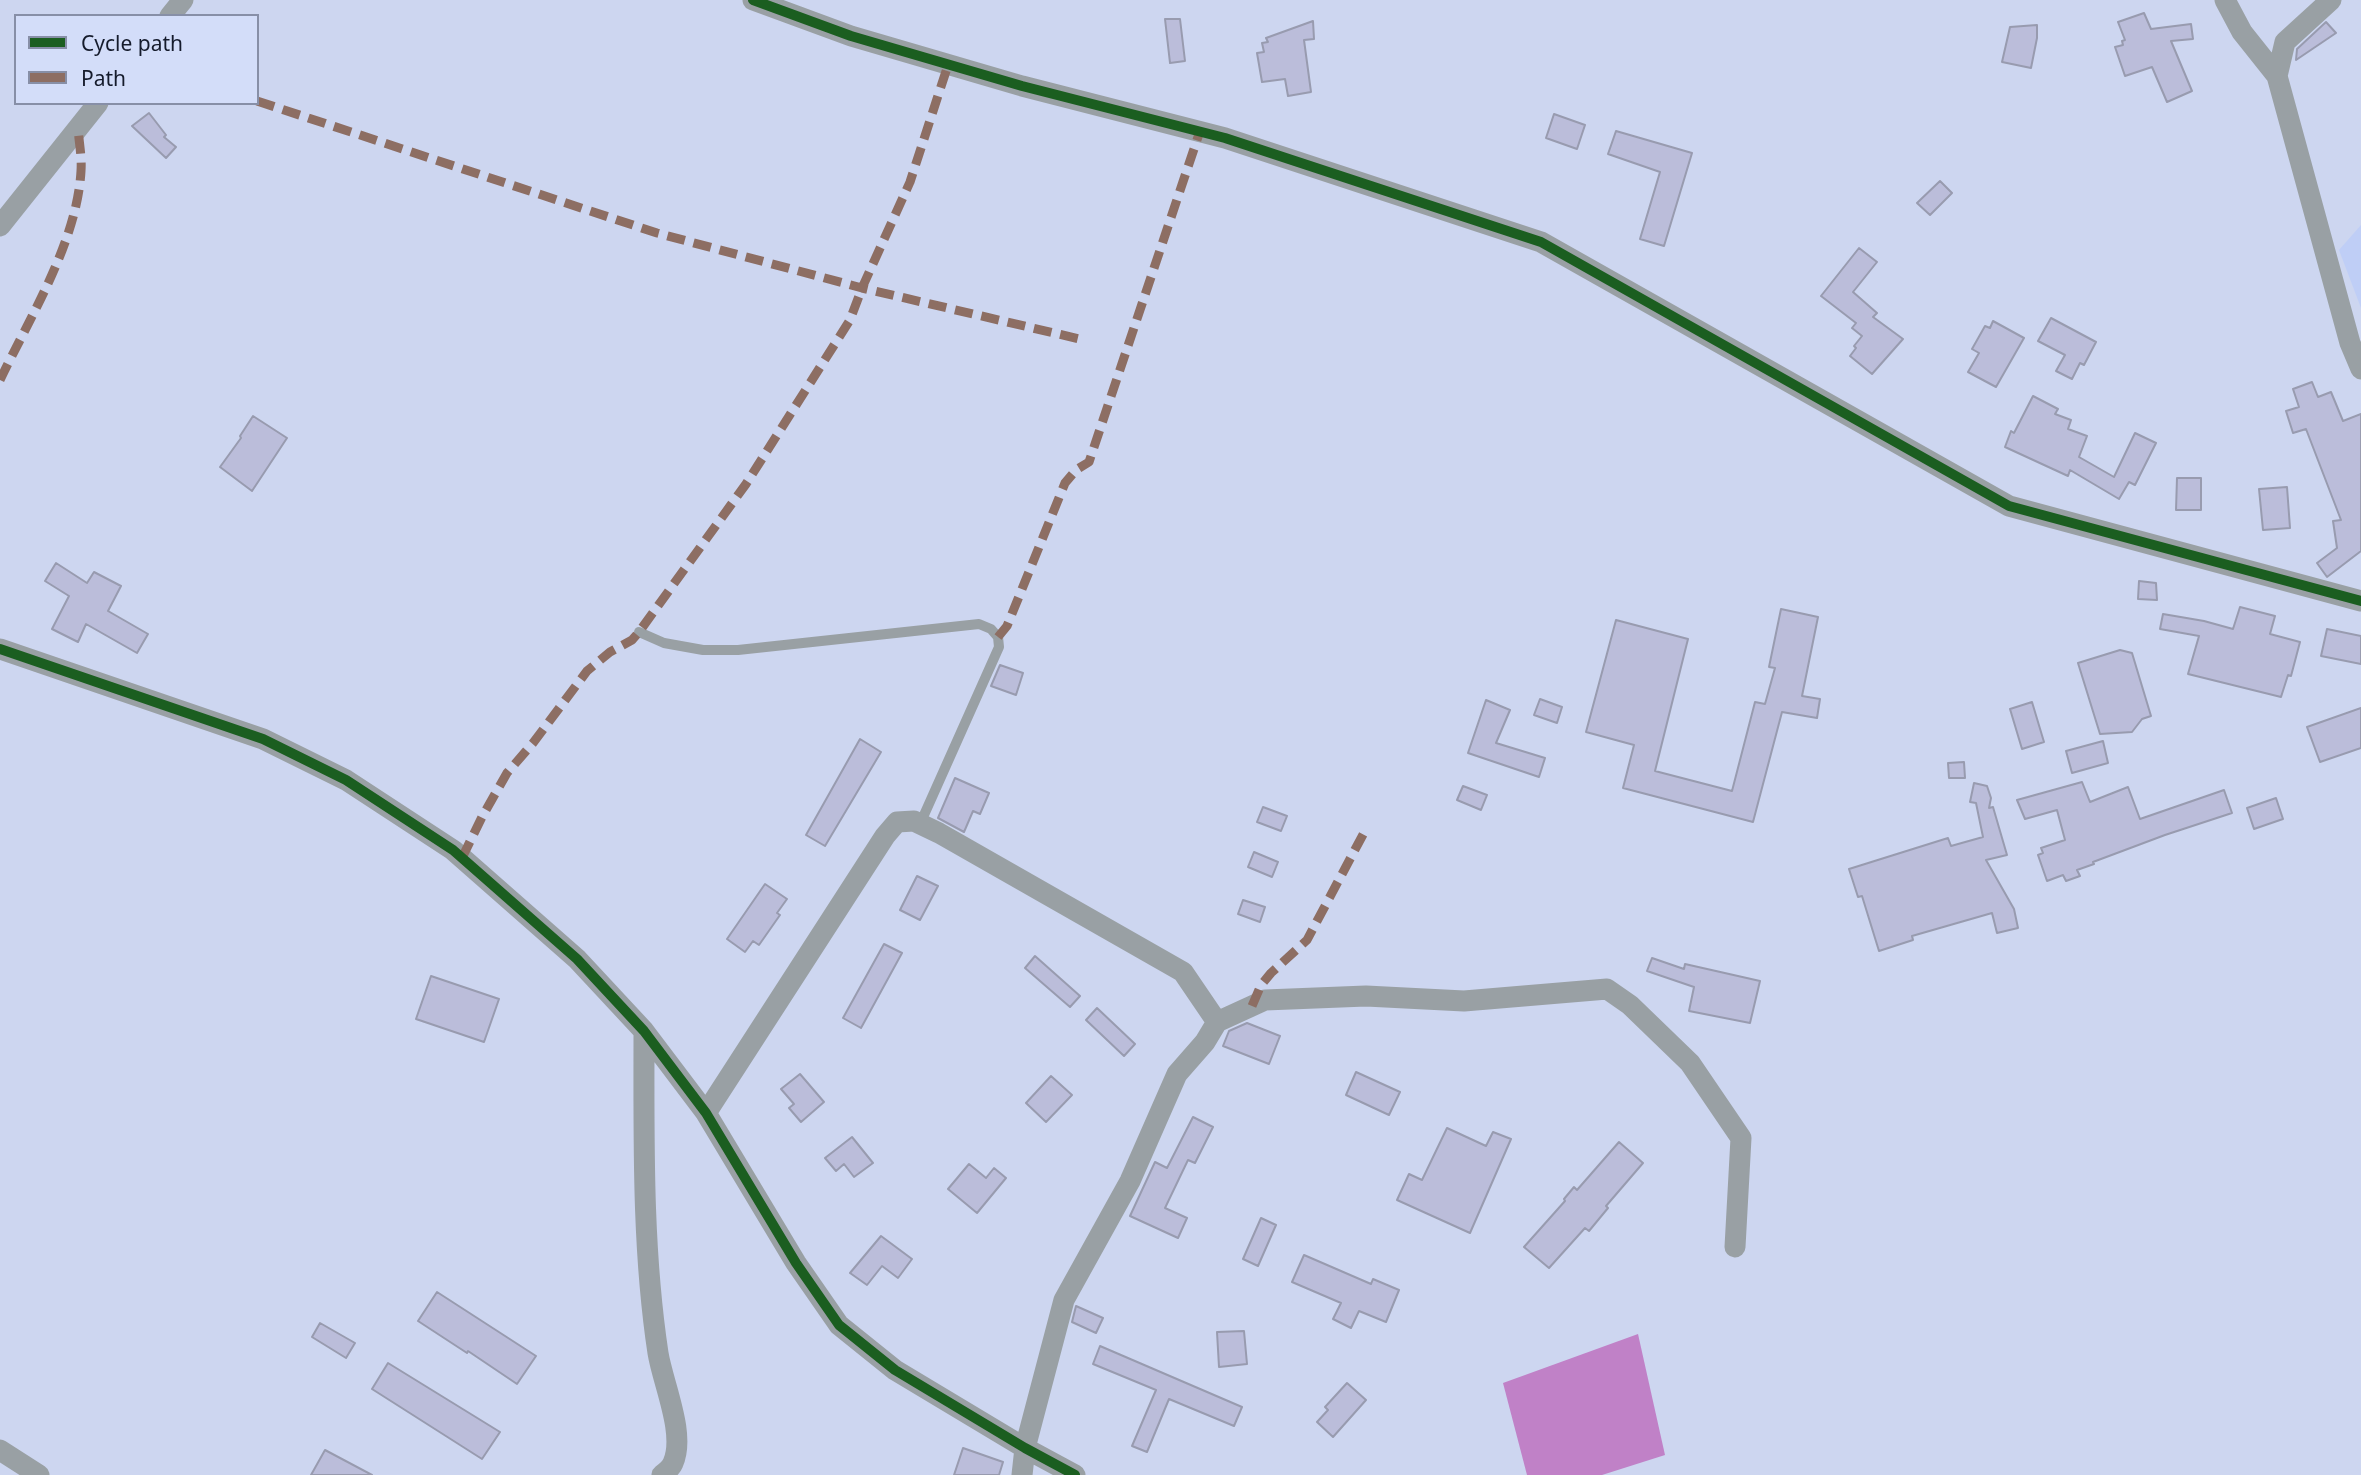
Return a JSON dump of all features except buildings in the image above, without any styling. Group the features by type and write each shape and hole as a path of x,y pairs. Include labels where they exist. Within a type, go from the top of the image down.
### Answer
{"street":[{"path":"172,14 183,0"},
{"path":"753,0 863,40 1022,86 1225,138 1541,242 2009,506 2361,601"},
{"path":"2225,0 2242,32 2277,76 2350,343 2361,369"},
{"path":"2277,76 2284,42 2331,0"},
{"path":"0,226 96,105"},
{"path":"0,649 263,739 346,780 453,850 577,959 644,1031 706,1113 796,1262 839,1325 895,1370 1075,1475"},
{"path":"706,1113 885,836 897,822 914,821 920,824 1183,972 1217,1022"},
{"path":"1022,1475 1025,1448 1064,1300 1130,1181 1177,1074 1205,1042 1217,1022 1265,1000 1366,996 1464,1001 1607,989 1630,1005 1689,1063 1741,1138 1735,1247"},
{"path":"644,1031 644,1186 647,1244 658,1354 677,1437 673,1464 662,1475"},
{"path":"0,1450 39,1475"}],"lane":[{"path":"639,632 664,643 703,650 775,647 979,624 991,629 998,637 999,647 920,824"}],"shaded area":[{"path":"2361,225 2361,308 2339,250"},
{"path":"1638,1334 1665,1455 1602,1475 1527,1475 1503,1383"}],"marked path":[{"path":"462,858 507,773 587,671 610,652 632,640 639,632 746,484 850,320 910,182 948,65"},
{"path":"259,102 657,233 862,288 1084,340"},
{"path":"0,380 62,252 71,225 81,171 78,128"},
{"path":"998,637 1007,626 1065,483 1076,470 1089,462 1200,131"},
{"path":"1252,1006 1261,985 1307,940 1367,827"}],"cycle path":[{"path":"753,0 851,36 1022,86 1225,138 1541,242 2009,506 2361,601"},
{"path":"0,649 263,739 346,780 453,850 577,959 644,1031 706,1113 796,1263 839,1325 895,1370 1075,1475"}]}
